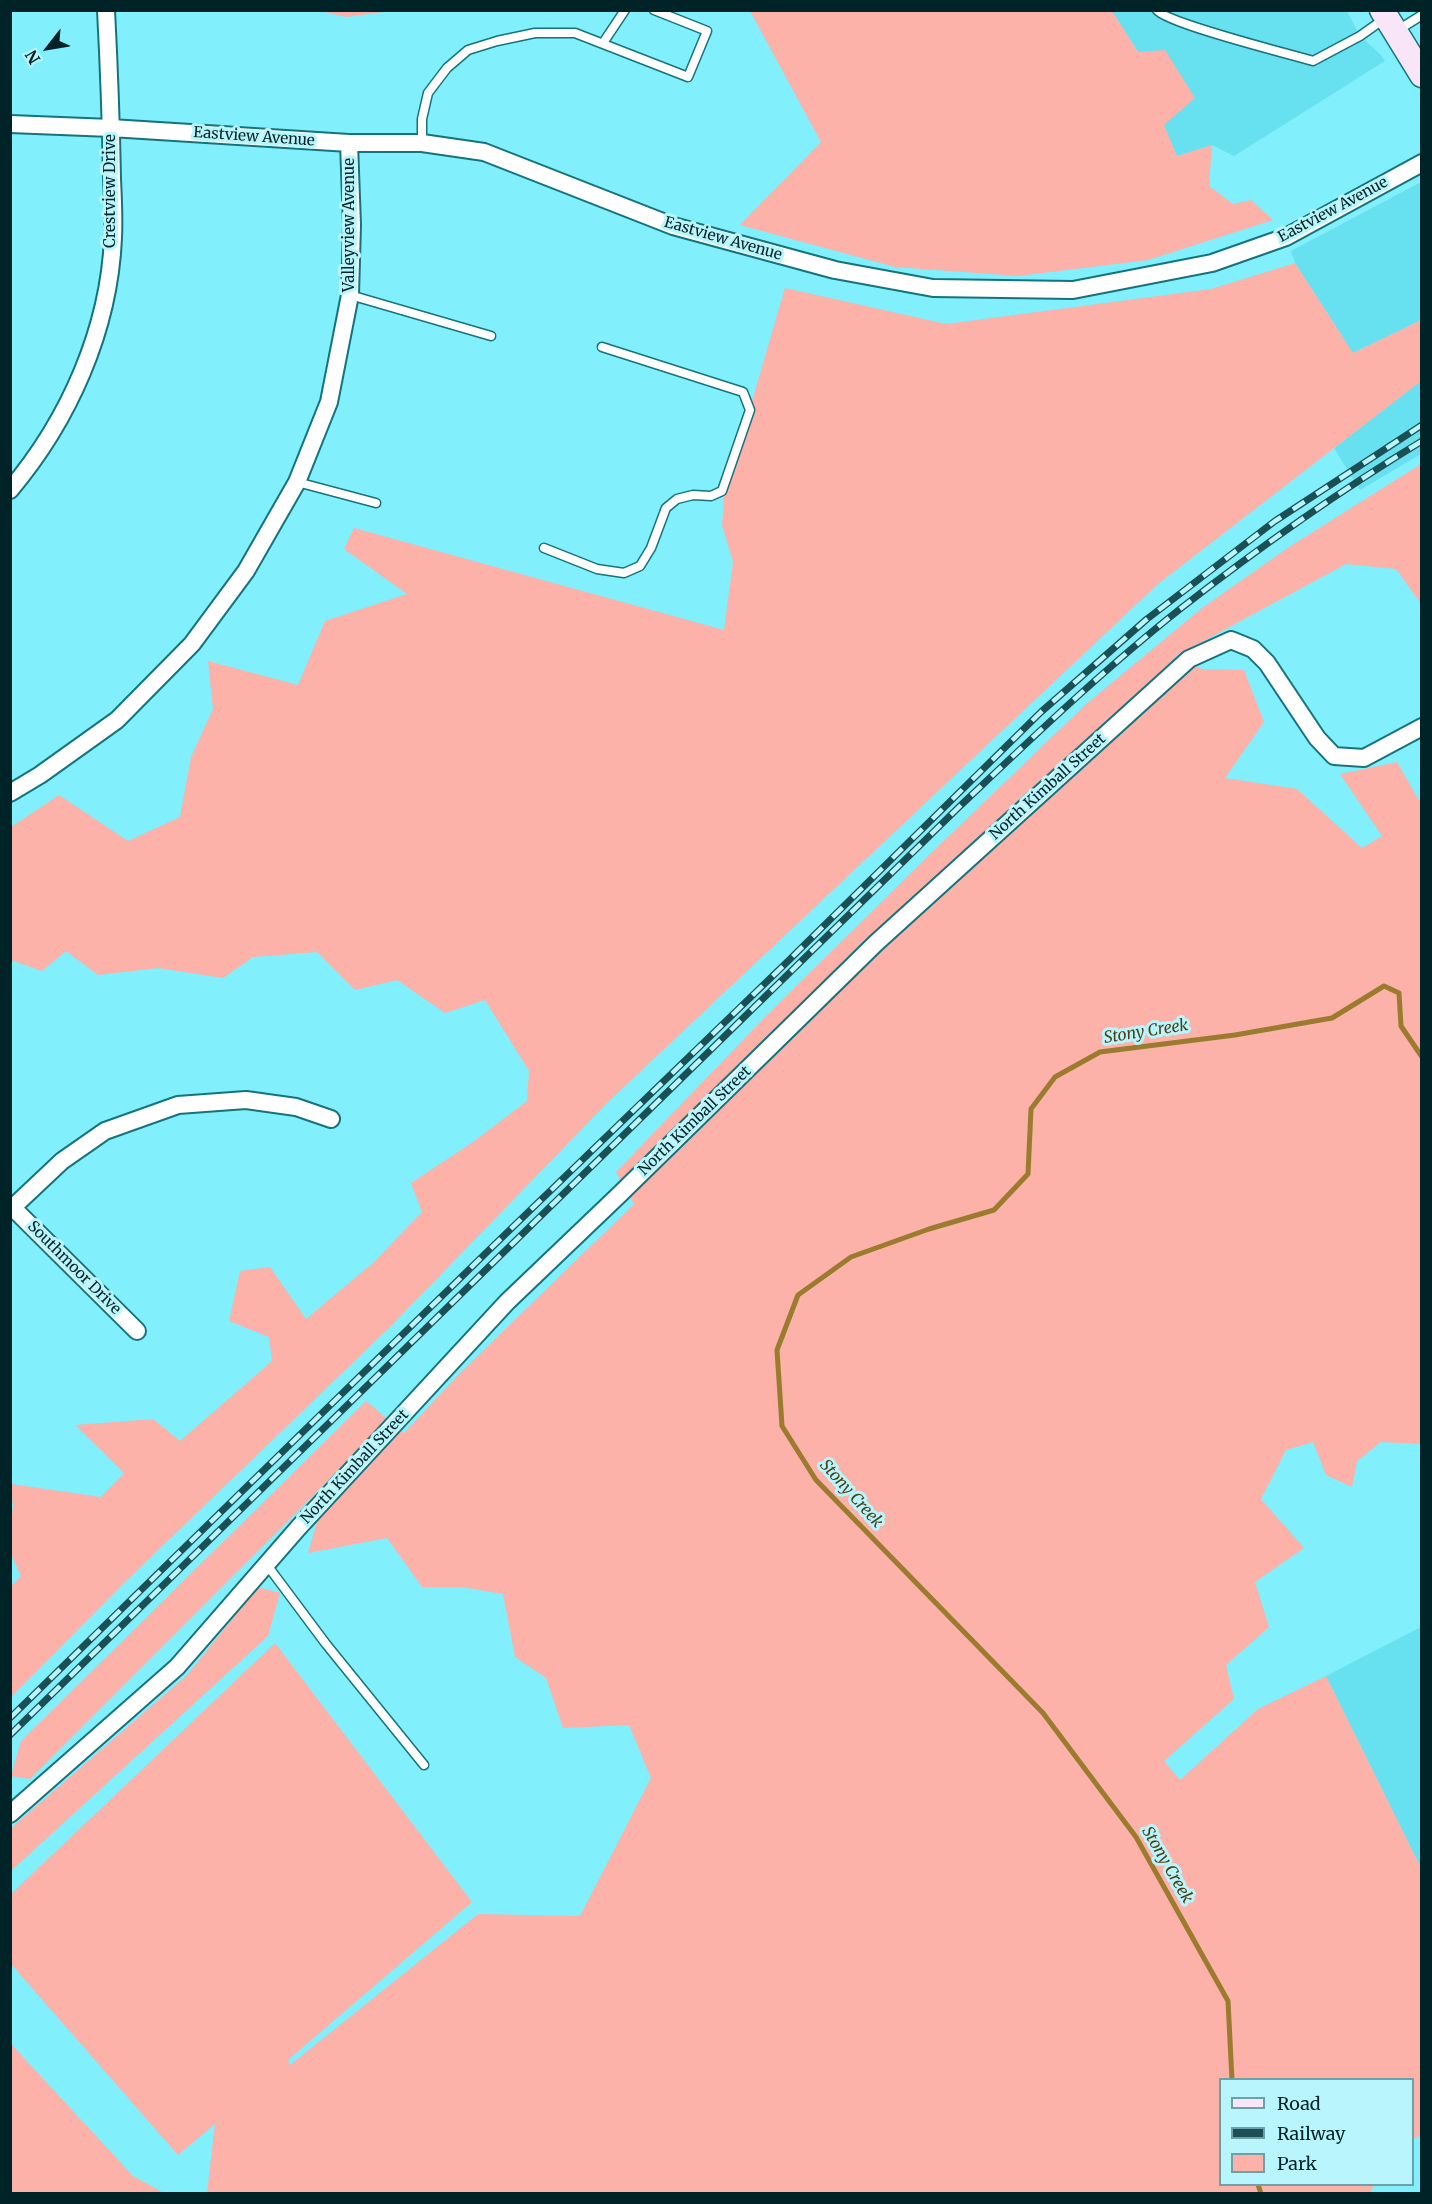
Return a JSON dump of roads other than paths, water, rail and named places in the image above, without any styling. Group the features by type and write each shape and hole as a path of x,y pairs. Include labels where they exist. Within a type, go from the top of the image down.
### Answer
{"main road":[{"path":"1389,18 1422,75"}],"street":[{"name":"Crestview Drive","path":"10,490 35,460 66,408 91,350 106,294 113,239 106,10"},
{"name":"Eastview Avenue","path":"10,124 350,143 422,143 484,152 673,226 836,270 933,288 1073,290 1212,263 1286,237 1422,164"},
{"name":"Valleyview Avenue","path":"10,793 40,775 117,720 192,644 246,571 297,482 329,402 350,295 352,225 350,143"},
{"name":"North Kimball Street","path":"10,1814 177,1667 267,1564 507,1302 876,943 1189,659 1232,640 1253,649 1268,663 1317,738 1334,756 1364,758 1422,727"},
{"path":"11,1208 62,1161 105,1131 178,1105 246,1100 296,1107 331,1119"},
{"name":"Southmoor Drive","path":"11,1208 136,1330"}],"lane":[{"path":"603,43 625,10"},
{"path":"422,143 422,119 428,93 447,68 468,50 497,41 535,33 575,33 688,77 707,31 654,10"},
{"path":"1157,10 1161,16 1187,25 1313,61 1389,18 1422,15"},
{"path":"350,295 491,336"},
{"path":"544,548 597,569 624,573 640,566 651,548 666,508 677,499 693,495 711,496 722,491 750,410 743,392 602,347"},
{"path":"297,482 376,503"},
{"path":"267,1564 326,1644 424,1764"}],"waterway":[{"name":"Stony Creek","path":"1232,2078 1228,2001 1136,1837 1043,1713 816,1480 782,1426 777,1350 798,1295 851,1257 929,1229 994,1210 1028,1174 1031,1109 1055,1077 1100,1052 1235,1035 1332,1018 1384,986 1399,993 1401,1026 1422,1057"},
{"name":"Stony Creek","path":"1259,2186 1261,2194"}],"railway":[{"path":"10,1718 1041,712 1147,619 1275,521 1422,425"},
{"path":"10,1735 960,806 1068,705 1151,632 1238,565 1329,501 1422,441"}]}
